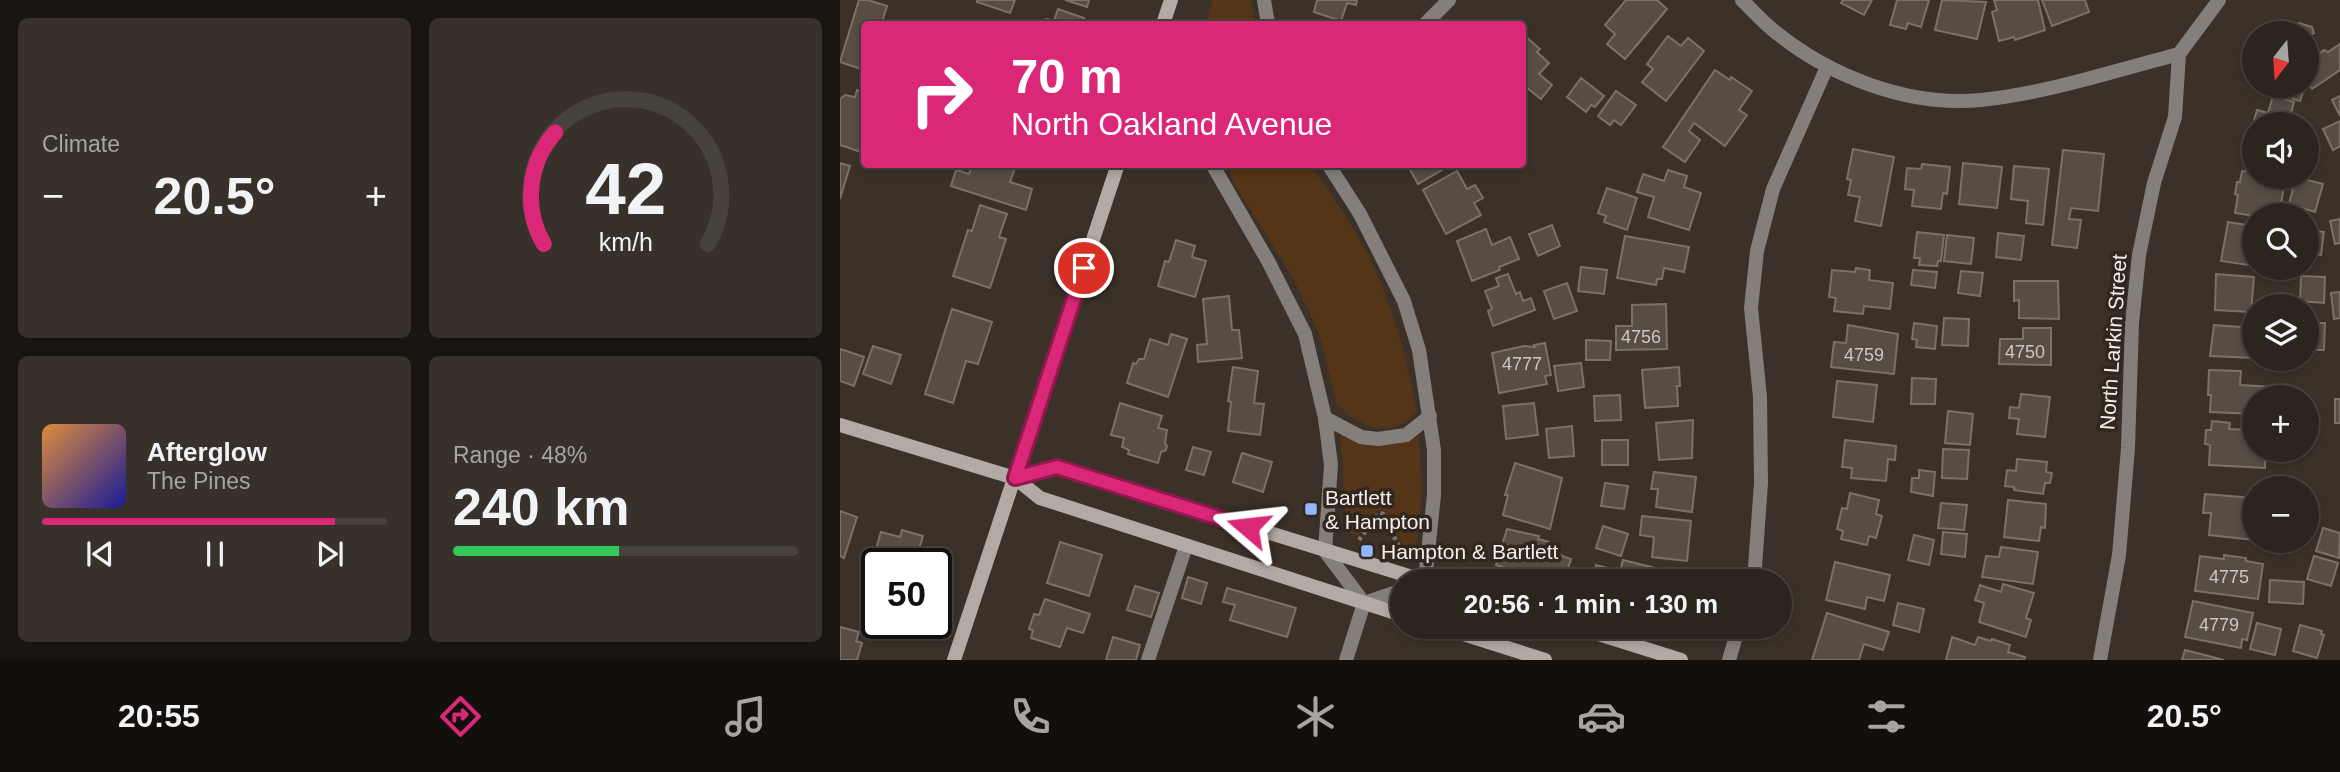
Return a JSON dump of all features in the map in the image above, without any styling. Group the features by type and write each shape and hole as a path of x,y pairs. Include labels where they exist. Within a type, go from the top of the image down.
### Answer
{"main road":[{"path":"1164,21 1171,0"},
{"path":"954,660 1117,168"},
{"path":"840,425 1015,478 1040,498 1390,611"},
{"path":"1015,478 1057,467 1390,570"},
{"path":"1478,639 1539,659"},
{"path":"1614,639 1681,660"}],"street":[{"path":"1264,0 1268,21"},
{"path":"1428,21 1449,0"},
{"path":"1742,0 1773,30 1827,67 1881,89 1926,98 1978,100 2029,93 2179,54 2219,0"},
{"name":"North Larkin Street","path":"2100,660 2119,555 2128,448 2132,323 2139,254 2154,183 2175,117 2179,54"},
{"path":"1755,569 1761,483 1760,397 1751,308 1757,251 1773,189 1827,67"},
{"path":"1214,168 1268,261 1305,334 1325,418 1331,465 1325,551 1364,603"},
{"path":"1331,168 1360,214 1404,301 1419,350 1434,450 1434,495 1426,569"},
{"path":"1325,418 1361,437 1378,439 1406,435 1430,416"},
{"path":"1148,660 1186,546"},
{"path":"1364,603 1390,594"},
{"path":"1346,660 1364,603"},
{"path":"1729,660 1735,639"}],"path":[{"path":"1359,540 1379,513 1383,514 1402,553"}],"shaded area":[{"path":"1213,0 1251,0 1254,21 1207,21"},
{"path":"1228,168 1313,168 1361,242 1389,303 1408,368 1417,412 1404,423 1389,428 1371,427 1351,417 1337,404 1320,336 1294,279 1236,187"},
{"path":"1341,432 1380,444 1397,443 1419,436 1420,511 1413,553 1406,551 1385,511 1378,510 1358,536 1346,532"}],"building":[{"path":"859,0 887,6 882,21 861,21 861,69 840,62"},
{"path":"977,0 1015,0 1010,13"},
{"path":"1065,0 1089,0 1087,7"},
{"path":"1317,0 1357,0 1356,5 1347,3 1341,21 1314,12"},
{"path":"1626,0 1657,0 1667,9 1625,59 1607,44 1615,34 1605,25"},
{"path":"1843,0 1872,0 1864,15 1841,3"},
{"path":"1897,0 1929,0 1921,27 1908,23 1906,29 1890,25"},
{"path":"1942,0 1986,2 1977,39 1935,30"},
{"path":"1994,0 2038,0 2045,30 2015,40 2014,37 1999,41 1992,12 1997,10"},
{"path":"2042,0 2085,0 2089,12 2052,26"},
{"path":"1058,9 1084,18 1082,21 1054,21"},
{"path":"1668,36 1681,46 1688,38 1704,51 1666,101 1642,82 1653,69 1647,64"},
{"path":"1526,37 1540,49 1537,52 1549,63 1539,74 1552,85 1541,99 1526,87"},
{"path":"2340,44 2340,70 2319,84 2319,51 2328,52"},
{"path":"1715,70 1752,91 1739,110 1747,115 1725,146 1694,123 1689,131 1700,140 1685,162 1663,147"},
{"path":"1581,78 1604,96 1595,107 1591,105 1586,112 1567,97"},
{"path":"857,90 861,92 861,152 840,145 840,99 845,95 855,97"},
{"path":"1616,91 1636,105 1621,125 1614,120 1610,125 1598,116"},
{"path":"2340,96 2340,116 2332,100"},
{"path":"2272,98 2294,102 2291,112 2268,112"},
{"path":"2340,121 2340,146 2333,150 2323,129"},
{"path":"1853,149 1894,157 1881,226 1855,221 1860,197 1848,195 1851,180 1847,179"},
{"path":"2063,150 2104,154 2098,211 2071,208 2069,219 2081,220 2077,248 2052,245"},
{"path":"840,163 850,166 840,199"},
{"path":"1963,163 2002,167 1997,208 1959,204"},
{"path":"1922,164 1950,167 1947,194 1943,193 1941,209 1912,206 1914,190 1905,189 1907,168 1921,169"},
{"path":"2014,166 2049,169 2043,225 2026,223 2028,201 2011,199"},
{"path":"971,168 1015,168 1010,182 1032,189 1026,210 951,186 956,170 969,174"},
{"path":"1409,168 1445,168 1418,184"},
{"path":"1668,170 1687,176 1684,187 1701,193 1689,230 1648,217 1654,197 1637,192 1643,174 1664,181"},
{"path":"1457,171 1467,189 1475,185 1483,198 1474,203 1481,215 1446,234 1423,190"},
{"path":"2242,171 2242,189 2284,189 2281,203 2242,203 2242,214 2235,213 2238,195 2235,194 2237,182 2240,182"},
{"path":"2319,183 2323,184 2318,203 2289,203 2293,189 2319,189"},
{"path":"1607,188 1637,198 1627,230 1604,222 1606,216 1598,213"},
{"path":"980,205 1007,214 999,237 1006,239 990,288 953,276 968,230 972,231"},
{"path":"2340,219 2340,243 2335,244 2330,221"},
{"path":"2228,222 2242,224 2242,264 2221,261"},
{"path":"1552,225 1560,246 1538,256 1529,234"},
{"path":"1486,229 1492,245 1510,237 1519,259 1472,281 1457,241"},
{"path":"2319,231 2324,232 2319,255"},
{"path":"1917,232 1944,235 1941,261 1938,261 1937,266 1919,265 1920,258 1914,258"},
{"path":"1998,233 2024,236 2021,260 1996,257"},
{"path":"1947,235 1974,238 1971,264 1944,261"},
{"path":"1625,236 1689,247 1684,272 1664,268 1662,279 1657,279 1656,285 1617,278"},
{"path":"1176,240 1195,246 1192,257 1206,261 1195,297 1158,286 1165,261 1169,262"},
{"path":"1581,267 1607,270 1604,294 1578,291"},
{"path":"1856,268 1870,270 1869,280 1893,283 1890,309 1864,306 1863,314 1834,311 1836,298 1829,297 1832,270 1855,272"},
{"path":"1913,270 1937,272 1935,288 1911,285"},
{"path":"1961,271 1983,273 1980,296 1958,293"},
{"path":"1508,274 1516,294 1520,292 1523,301 1531,298 1535,310 1493,326 1488,311 1492,309 1485,291 1499,286 1496,278"},
{"path":"2216,274 2254,280 2253,294 2242,294 2242,312 2215,310"},
{"path":"2319,277 2325,277 2324,303 2319,303 2319,294 2300,294 2301,280 2319,280"},
{"path":"2014,281 2058,281 2059,319 2019,318 2019,300 2014,301"},
{"path":"1567,283 1577,311 1554,319 1544,291"},
{"path":"2340,292 2340,318 2334,319 2331,293"},
{"path":"1229,296 1232,330 1239,330 1242,358 1198,362 1197,345 1207,344 1203,299"},
{"path":"1666,304 1667,349 1616,350 1616,326 1632,326 1632,305"},
{"path":"952,309 992,322 978,364 966,361 953,403 925,394"},
{"path":"1944,318 1969,319 1968,346 1942,345"},
{"path":"1914,323 1937,326 1935,349 1916,347 1917,340 1912,339"},
{"path":"2319,323 2325,323 2324,350 2319,350"},
{"path":"1848,325 1898,334 1894,374 1831,367 1834,342 1846,343"},
{"path":"2214,325 2242,327 2242,357 2210,356"},
{"path":"2023,328 2051,328 2051,365 1999,364 2000,339 2023,339"},
{"path":"1171,334 1187,339 1168,397 1127,383 1133,363 1144,359 1150,339 1168,345"},
{"path":"1586,340 1611,341 1610,360 1586,360"},
{"path":"1545,343 1551,375 1545,376 1547,384 1499,393 1492,353"},
{"path":"873,346 901,355 891,384 863,374"},
{"path":"840,349 864,357 854,386 840,381"},
{"path":"1581,363 1584,387 1558,391 1554,366"},
{"path":"1233,367 1258,371 1254,403 1264,404 1260,435 1228,431 1231,402 1228,401"},
{"path":"1679,367 1678,406 1645,408 1642,370"},
{"path":"2209,370 2241,371 2242,413 2210,412 2211,395 2208,395"},
{"path":"1912,378 1936,379 1935,404 1911,404"},
{"path":"1837,381 1877,385 1873,422 1833,417"},
{"path":"2021,394 2050,397 2045,437 2017,434 2019,419 2009,418 2010,407 2019,408"},
{"path":"1620,395 1621,420 1595,421 1594,396"},
{"path":"2335,399 2340,399 2340,423 2335,423"},
{"path":"1120,403 1162,416 1158,428 1167,430 1167,446 1166,450 1161,452 1158,463 1128,454 1129,450 1122,447 1124,438 1111,435"},
{"path":"1534,403 1538,435 1506,439 1503,406"},
{"path":"1948,411 1973,414 1970,445 1945,443"},
{"path":"1693,420 1692,458 1659,460 1656,423"},
{"path":"2212,421 2230,423 2229,429 2242,430 2242,462 2265,462 2265,468 2209,465 2210,445 2205,444 2206,430 2211,430"},
{"path":"1572,426 1574,456 1549,458 1546,429"},
{"path":"1602,440 1628,440 1628,465 1602,465"},
{"path":"1845,440 1896,446 1895,460 1888,459 1886,481 1851,478 1852,468 1842,467"},
{"path":"1193,447 1211,452 1204,475 1186,470"},
{"path":"1943,449 1969,450 1967,479 1942,478"},
{"path":"1242,453 1272,462 1263,492 1233,482"},
{"path":"2017,459 2047,462 2046,472 2052,473 2050,483 2045,483 2043,494 2005,486 2007,470 2016,471"},
{"path":"1515,463 1562,478 1550,529 1503,515 1508,495 1505,495"},
{"path":"1919,470 1935,472 1933,496 1911,492 1912,478 1919,478"},
{"path":"1654,472 1696,477 1692,512 1656,507 1658,489 1651,489"},
{"path":"1605,483 1628,486 1624,509 1601,506"},
{"path":"1850,493 1879,500 1876,514 1882,516 1876,538 1869,536 1867,545 1841,539 1843,531 1837,529 1842,508 1847,509"},
{"path":"2205,494 2242,497 2242,539 2209,535 2211,513 2203,513"},
{"path":"2008,500 2046,504 2045,528 2041,527 2039,541 2004,537"},
{"path":"1941,503 1967,505 1964,530 1938,528"},
{"path":"840,511 857,517 844,558 840,556"},
{"path":"1642,516 1691,521 1687,561 1652,557 1654,537 1640,535"},
{"path":"1603,526 1628,534 1621,556 1596,548"},
{"path":"2323,528 2340,533 2339,558 2319,552"},
{"path":"1507,529 1539,536 1538,539 1549,542 1546,550 1571,559 1568,569 1508,569 1496,565"},
{"path":"902,530 923,536 919,548 876,548 881,532 900,537"},
{"path":"1943,532 1967,534 1965,557 1941,554"},
{"path":"1914,535 1934,540 1929,565 1908,560"},
{"path":"1060,542 1102,555 1089,596 1047,583"},
{"path":"2001,547 2038,552 2033,584 1982,577 1986,556 1999,557"},
{"path":"2224,555 2263,564 2258,599 2195,591 2200,556 2224,559"},
{"path":"2314,556 2338,563 2331,586 2307,579"},
{"path":"1623,560 1660,569 1621,569"},
{"path":"1835,562 1890,575 1884,601 1867,597 1865,609 1826,600"},
{"path":"1596,565 1612,569 1595,569"},
{"path":"1188,577 1207,583 1201,604 1182,598"},
{"path":"2270,580 2304,582 2303,604 2269,602"},
{"path":"2003,584 2034,593 2026,618 2031,620 2026,637 1979,622 1984,603 1975,600 1980,585 2001,592"},
{"path":"1135,586 1159,593 1151,617 1127,610"},
{"path":"1227,588 1296,608 1287,637 1230,620 1235,605 1223,602"},
{"path":"1045,599 1090,614 1083,633 1067,628 1060,647 1031,638 1033,630 1029,629 1034,614 1039,615"},
{"path":"2193,601 2253,613 2247,640 2242,639 2241,648 2185,637"},
{"path":"1898,603 1924,609 1919,632 1893,625"},
{"path":"1827,613 1889,632 1883,650 1864,644 1859,660 1812,660"},
{"path":"2257,623 2281,629 2275,655 2250,649"},
{"path":"2300,625 2322,631 2321,634 2324,635 2317,658 2293,651"},
{"path":"840,627 859,632 856,641 862,643 857,660 840,660"},
{"path":"1113,637 1140,645 1136,660 1106,660"},
{"path":"1952,637 1975,645 1978,637 1991,641 1992,639 2010,645 2008,652 2025,657 2024,660 1946,660"},
{"path":"2185,650 2224,660 2182,660"}],"place":[{"name":"Bartlett & Hampton","path":"1311,509"},
{"name":"Hampton & Bartlett","path":"1367,551"}],"route":[{"path":"1084,268 1015,478 1057,467 1248,527"}]}
